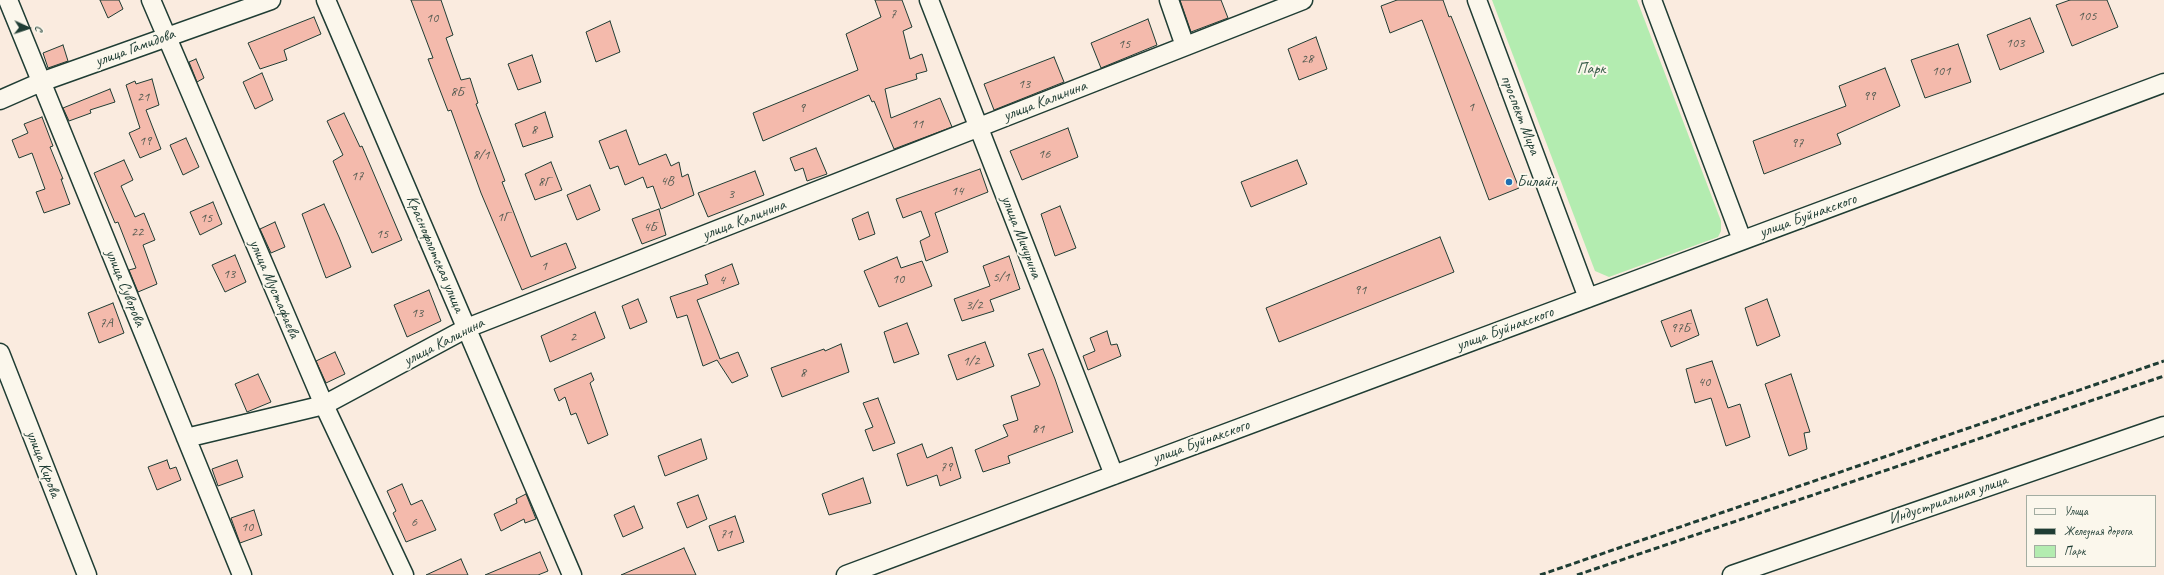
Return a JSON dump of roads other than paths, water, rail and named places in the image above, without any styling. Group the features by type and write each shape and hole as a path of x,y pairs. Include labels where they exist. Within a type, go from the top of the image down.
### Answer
{"street":[{"name":"улица Суворова","path":"8,0 242,575"},
{"name":"улица Мустафаева","path":"151,0 324,405 404,575"},
{"name":"улица Гамидова","path":"0,100 41,82 271,0"},
{"name":"Краснофлотская улица","path":"326,0 572,575"},
{"name":"улица Мичурина","path":"929,0 1114,475"},
{"path":"1169,0 1185,46"},
{"name":"улица Калинина","path":"186,438 324,405 467,328 1303,0"},
{"name":"проспект Мира","path":"1477,0 1588,298"},
{"path":"1652,0 1742,240"},
{"name":"улица Буйнакского","path":"846,575 2164,83"},
{"name":"улица Кирова","path":"0,353 87,575"},
{"name":"Индустриальная улица","path":"1732,575 2164,426"}],"railway":[{"path":"1540,575 2164,361"},
{"path":"1577,575 2164,376"}],"place":[{"name":"Билайн","path":"1509,182"}],"park label":[{"name":"Парк","path":"1591,69"}]}
